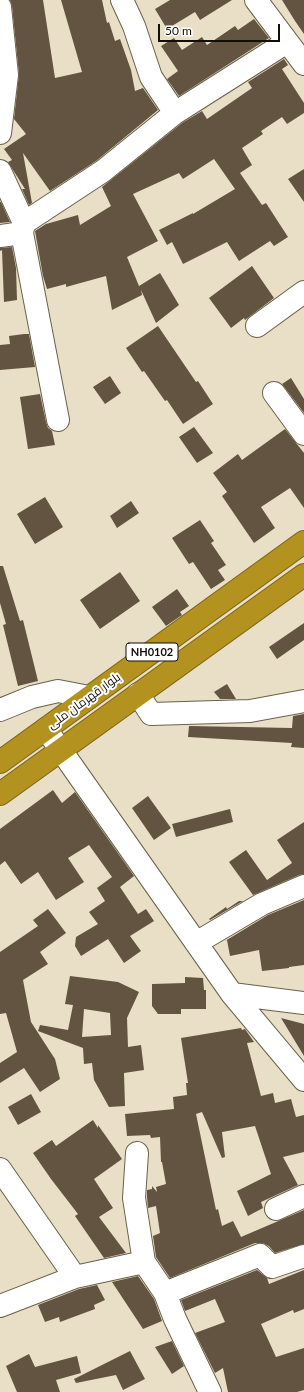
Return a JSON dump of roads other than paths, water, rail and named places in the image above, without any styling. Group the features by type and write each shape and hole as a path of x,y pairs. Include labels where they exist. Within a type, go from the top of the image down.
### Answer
{"highway":[{"name":"بلوار قهرمان ملی","path":"0,762 304,542"},
{"name":"NH0102","path":"0,794 304,575"}],"street":[{"path":"122,0 134,26 151,78 175,113"},
{"path":"256,0 304,64"},
{"path":"0,7 4,75 0,133"},
{"path":"0,236 23,228 103,171 175,113 287,42"},
{"path":"0,171 23,228 58,420"},
{"path":"257,326 304,292"},
{"path":"274,392 304,434"},
{"path":"0,710 32,697 58,691 89,697"},
{"path":"138,694 151,714 250,711 304,701"},
{"path":"46,729 232,994 304,1080"},
{"path":"196,943 262,904 304,886"},
{"path":"232,994 304,1003"},
{"path":"137,1153 134,1198 144,1262 165,1293 175,1319 210,1392"},
{"path":"0,1169 76,1277"},
{"path":"276,1209 304,1196"},
{"path":"165,1293 260,1256 272,1267 304,1256"},
{"path":"0,1306 76,1277 144,1262"}]}
